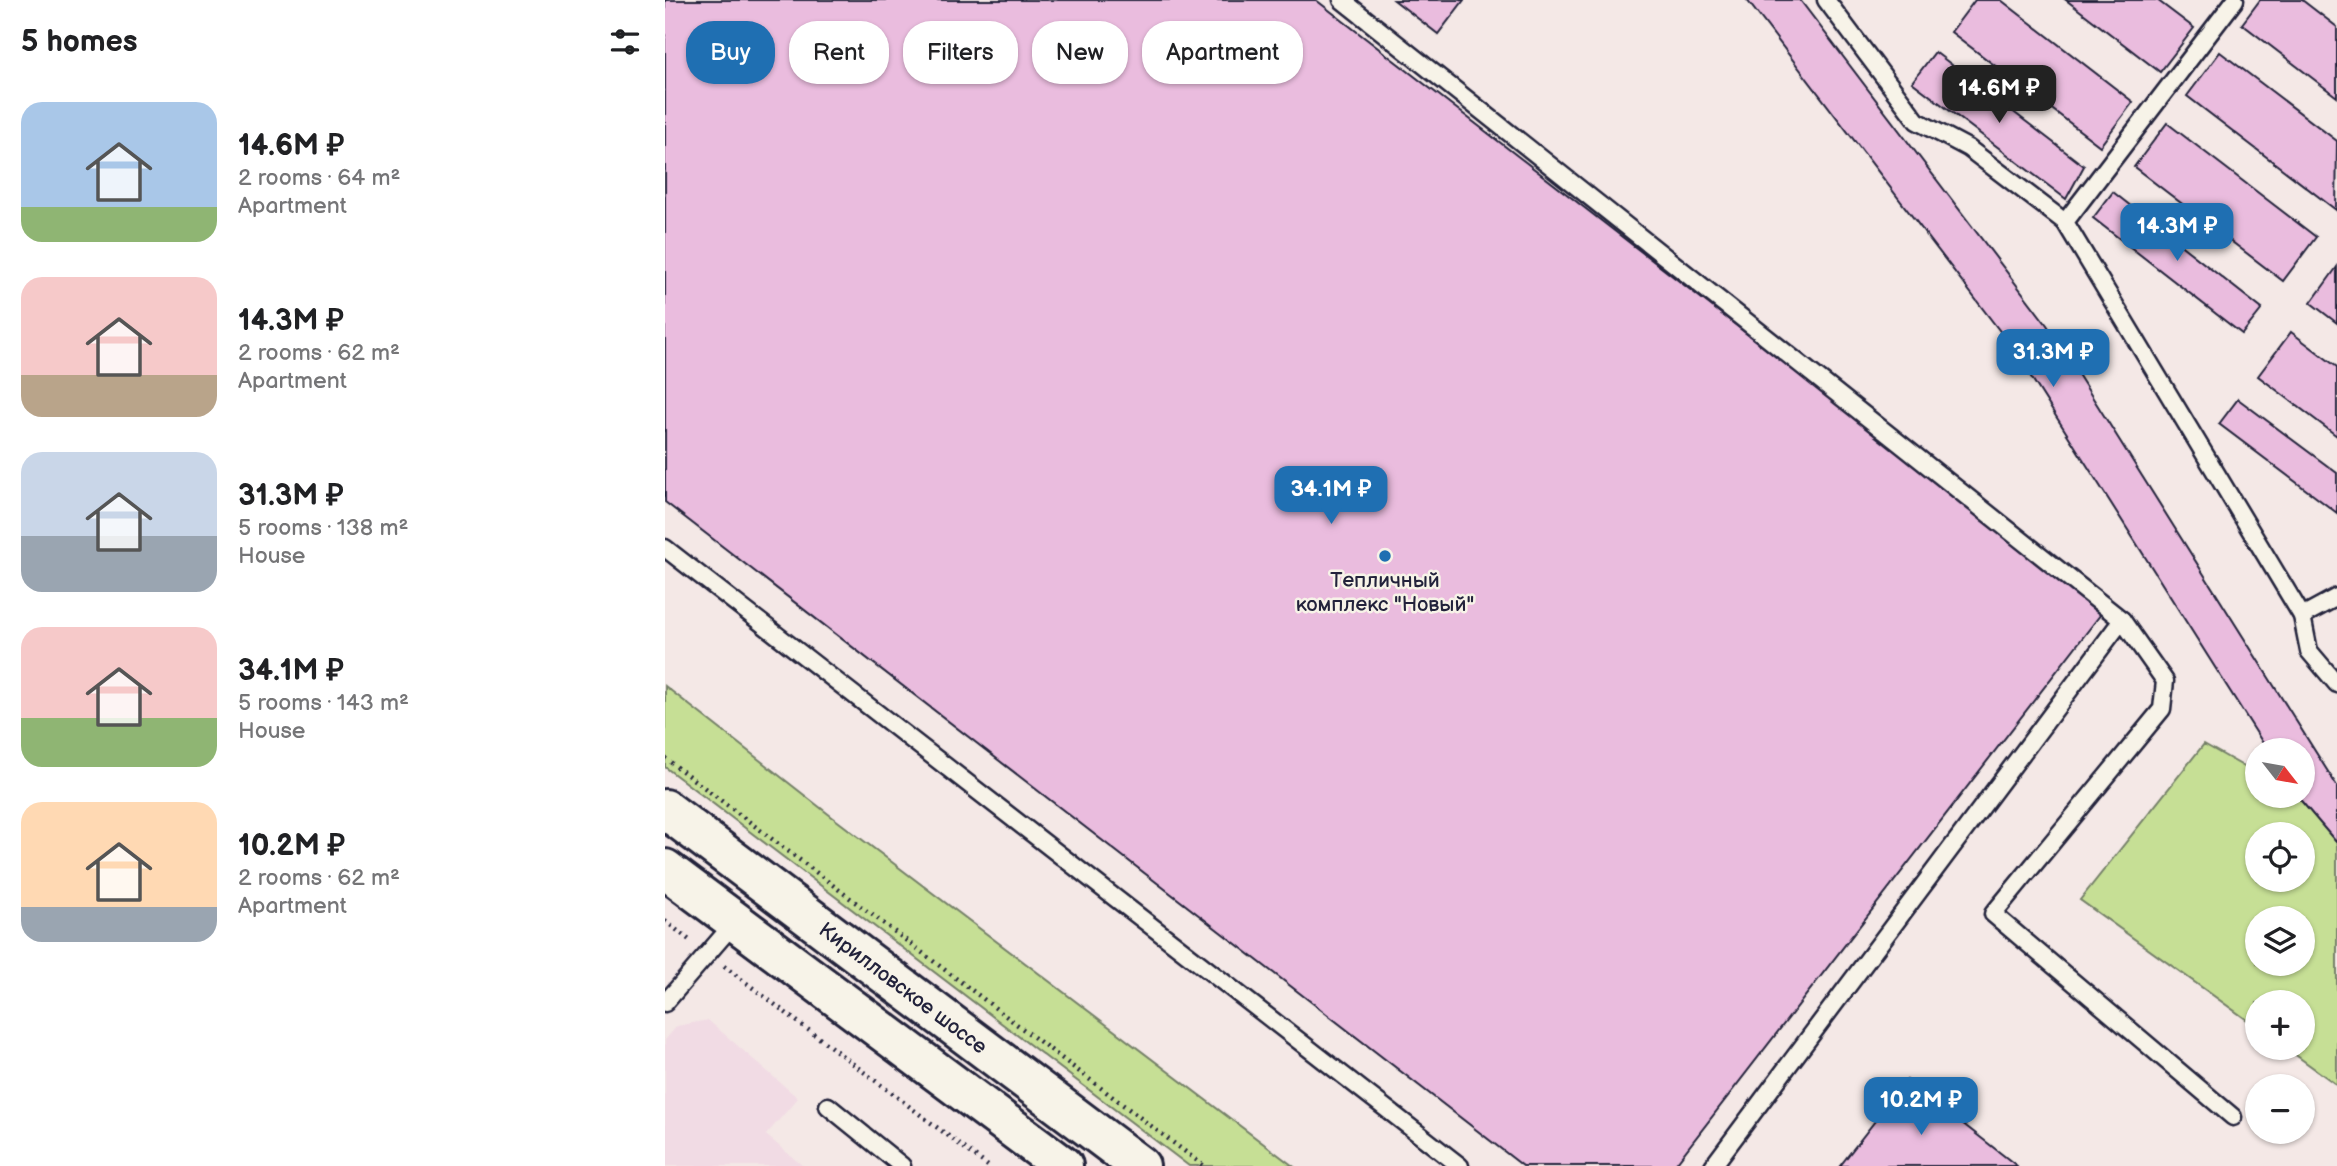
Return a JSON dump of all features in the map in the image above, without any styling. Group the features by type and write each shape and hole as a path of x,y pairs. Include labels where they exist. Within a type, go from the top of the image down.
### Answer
{"main road":[{"name":"Кирилловское шоссе","path":"665,809 1140,1166"},
{"path":"665,869 1063,1166"}],"lane":[{"path":"1342,0 2122,620 2165,681 2162,709 1993,914 2233,1117"},
{"path":"1826,0 1917,121 1968,148 2065,222 2302,616 2309,651 2337,684"},
{"path":"2065,222 2235,0"},
{"path":"665,548 1460,1166"},
{"path":"2302,616 2337,597"},
{"path":"1713,1166 2122,620"},
{"path":"665,1003 735,922"},
{"path":"828,1106 902,1166"}],"path":[{"path":"665,758 1204,1166"},
{"path":"665,921 988,1166"}],"shaded area":[{"path":"708,1020 798,1098 766,1135 803,1166 665,1166 665,1040 677,1026"}],"green space":[{"path":"665,686 831,816 1293,1166 1189,1166 665,767"},
{"path":"2204,744 2245,767 2245,808 2307,808 2337,843 2337,1085 2303,1060 2315,1060 2315,990 2245,990 2245,1018 2080,900"}],"building":[{"name":"Тепличный комплекс \"Новый\"","path":"665,0 1316,0 2104,610 1674,1166 1523,1166 665,502"},
{"path":"1394,0 1464,0 1438,34"},
{"path":"1747,0 1800,0 2047,325 2307,738 2260,738 2012,347"},
{"path":"1975,0 2001,0 2133,102 2100,146 1951,32"},
{"path":"2066,0 2157,0 2194,28 2160,72"},
{"path":"2260,0 2302,0 2337,27 2337,97 2242,24"},
{"path":"1935,52 2084,166 2066,199 1912,82"},
{"path":"2220,52 2337,141 2336,210 2187,96"},
{"path":"2167,123 2316,237 2283,281 2134,167"},
{"path":"2113,192 2262,309 2242,334 2093,218"},
{"path":"2337,267 2337,323 2311,303"},
{"path":"2291,332 2337,367 2337,436 2258,376"},
{"path":"2238,399 2337,473 2337,513 2219,424"},
{"path":"2315,751 2337,786 2337,843 2307,808 2315,808"},
{"path":"1907,1080 2017,1166 1840,1166"}],"place":[{"name":"Тепличный комплекс \"Новый\"","path":"1385,556"}]}
